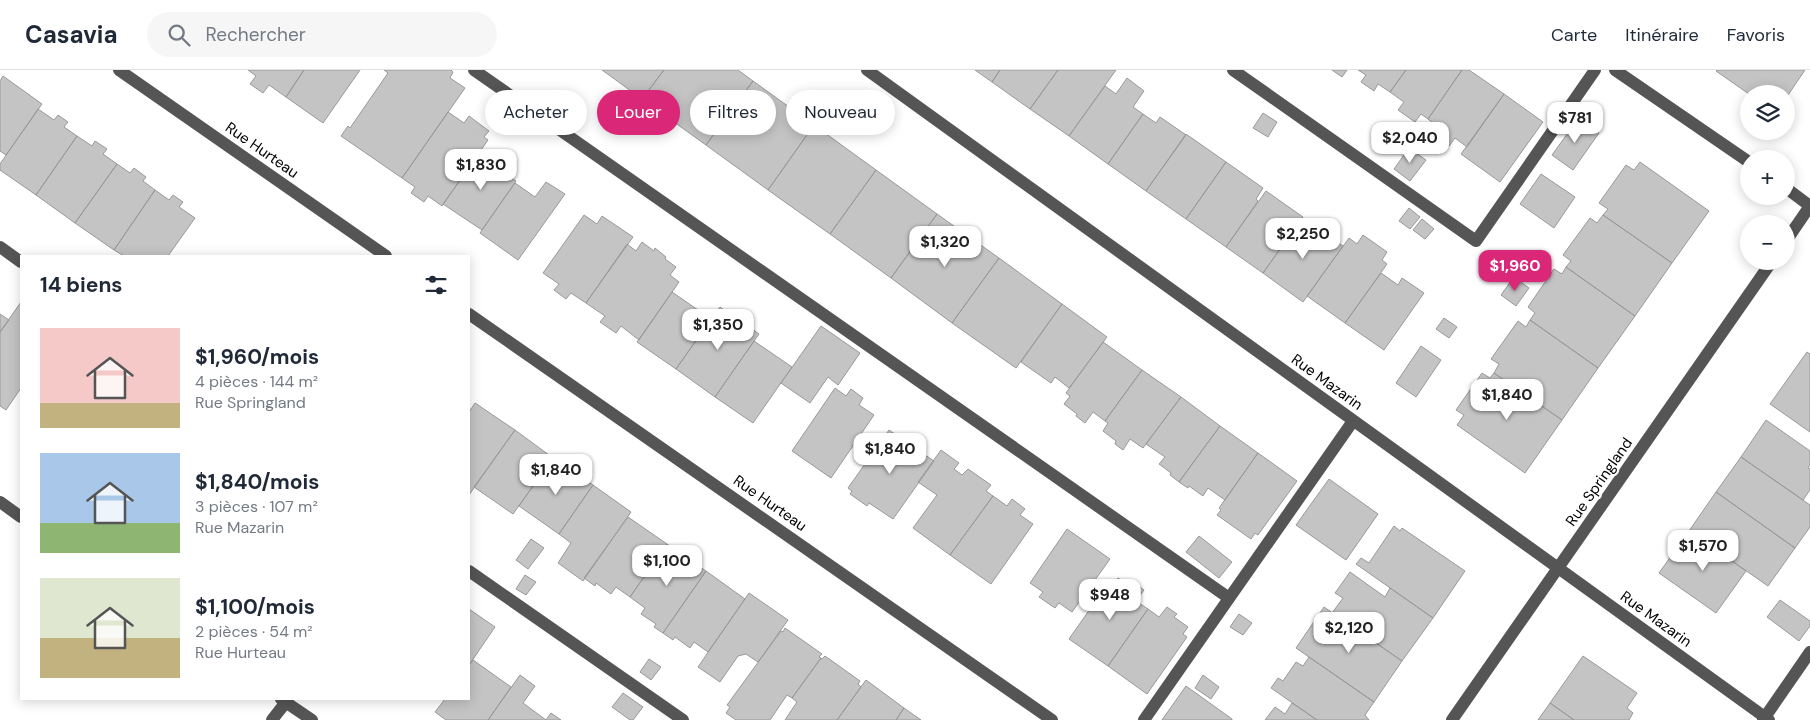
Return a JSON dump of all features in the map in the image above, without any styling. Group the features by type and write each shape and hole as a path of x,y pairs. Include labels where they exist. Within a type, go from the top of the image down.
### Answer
{"street":[{"name":"Rue Hurteau","path":"119,70 385,255"},
{"path":"474,70 1229,598"},
{"name":"Rue Mazarin","path":"866,70 1766,719"},
{"path":"1233,70 1476,241 1595,70"},
{"path":"1615,70 1740,156"},
{"path":"1795,195 1810,206 1795,228"},
{"path":"0,247 20,261"},
{"name":"Rue Springland","path":"1452,720 1766,270"},
{"name":"Rue Hurteau","path":"470,315 1052,720"},
{"path":"1144,720 1353,421"},
{"path":"0,502 20,516"},
{"path":"470,572 683,720"},
{"path":"1766,719 1810,652"},
{"path":"272,720 284,700 312,720"}],"building":[{"path":"248,70 304,70 286,97 269,85 263,93 250,84 256,76"},
{"path":"304,70 360,70 323,123 286,97"},
{"path":"384,70 451,70 453,72 450,78 465,88 402,178 341,136 348,126 350,128 388,73"},
{"path":"602,70 664,70 649,90 630,90"},
{"path":"664,70 738,70 753,81 746,90 690,90 690,134 680,126 680,90 649,90"},
{"path":"975,70 1000,70 992,82"},
{"path":"1000,70 1058,70 1030,109 992,82"},
{"path":"1058,70 1116,70 1069,136 1030,109"},
{"path":"1332,70 1347,70 1342,77"},
{"path":"1358,70 1406,70 1390,92 1378,84 1374,91 1361,82 1366,75"},
{"path":"1406,70 1462,70 1428,119 1421,114 1415,122 1398,110 1404,102 1390,92"},
{"path":"1462,70 1469,70 1504,94 1467,147 1455,138 1449,146 1430,132 1435,125 1428,119"},
{"path":"1805,70 1795,85 1740,85 1740,88 1716,71"},
{"path":"3,76 42,104 6,155 0,151 0,81"},
{"path":"1127,78 1144,91 1133,107 1143,114 1108,164 1069,136 1105,86 1116,94"},
{"path":"753,81 765,90 746,90"},
{"path":"1504,94 1543,122 1500,182 1461,154"},
{"path":"776,98 786,105 786,135 807,135 768,190 706,145 713,135 776,135"},
{"path":"38,109 54,120 58,115 68,122 64,127 77,136 36,195 0,170 0,164"},
{"path":"448,112 464,123 469,116 485,128 484,137 488,140 442,206 428,196 424,202 411,193 415,187 402,178"},
{"path":"1263,113 1277,122 1268,137 1253,128"},
{"path":"1143,114 1156,123 1160,117 1186,135 1146,191 1108,164"},
{"path":"1578,119 1599,133 1573,170 1552,155"},
{"path":"1186,134 1226,162 1186,219 1146,191"},
{"path":"692,135 713,135 706,145"},
{"path":"807,135 828,135 876,170 830,234 768,190"},
{"path":"77,136 92,146 95,141 107,149 103,154 117,164 75,223 36,195"},
{"path":"1409,148 1426,160 1410,181 1394,169"},
{"path":"478,155 492,165 497,157 510,167 505,174 516,181 482,230 443,204"},
{"path":"1226,162 1263,188 1256,199 1258,201 1226,247 1186,219"},
{"path":"1640,162 1709,211 1672,263 1603,215 1608,209 1599,203 1626,165 1634,170"},
{"path":"117,164 130,173 134,168 146,177 143,181 155,190 114,250 75,223"},
{"path":"876,170 937,214 891,278 830,234"},
{"path":"1541,174 1575,197 1554,228 1520,204"},
{"path":"546,182 565,194 518,260 480,233 515,183 535,197"},
{"path":"155,190 169,200 173,195 183,202 179,207 195,218 169,255 122,255 114,250"},
{"path":"1266,191 1303,217 1263,273 1226,247"},
{"path":"1409,208 1420,217 1410,229 1399,221"},
{"path":"937,214 999,258 952,323 891,278"},
{"path":"584,215 597,224 602,216 633,237 586,303 571,293 566,299 554,290 559,284 543,273"},
{"path":"1603,215 1672,263 1635,316 1566,267 1571,261 1563,255 1590,218 1597,223"},
{"path":"1422,219 1434,229 1425,239 1413,230"},
{"path":"1306,220 1343,246 1303,302 1263,273 1295,228 1299,231"},
{"path":"1363,235 1387,252 1382,260 1387,264 1345,323 1307,296 1349,238 1357,244"},
{"path":"642,242 654,251 655,248 676,267 670,275 679,282 639,340 621,326 616,333 600,322 605,316 586,303 627,244 636,251"},
{"path":"999,258 1062,304 1016,368 952,323"},
{"path":"1566,267 1635,316 1598,368 1530,320 1535,313 1528,307 1554,269 1562,274"},
{"path":"1381,273 1398,285 1402,278 1424,293 1384,350 1345,323"},
{"path":"1514,277 1529,288 1516,306 1501,295"},
{"path":"672,292 711,319 676,369 637,342"},
{"path":"20,303 20,389 6,410 0,406 0,332"},
{"path":"1062,304 1107,337 1069,388 1055,377 1051,383 1021,362"},
{"path":"720,307 735,318 740,311 753,321 748,326 759,334 715,397 676,369"},
{"path":"0,314 9,320 0,332"},
{"path":"1444,318 1457,327 1449,338 1436,329"},
{"path":"1530,320 1598,368 1562,420 1494,373 1499,364 1491,359 1518,321 1526,327"},
{"path":"821,326 860,353 838,385 828,377 810,403 781,383"},
{"path":"754,341 792,367 753,423 715,397"},
{"path":"1103,342 1142,370 1105,421 1093,412 1085,423 1064,404 1070,396 1066,393"},
{"path":"1421,346 1441,360 1416,397 1396,383"},
{"path":"1807,352 1810,354 1810,432 1770,404"},
{"path":"1142,370 1181,397 1143,448 1130,439 1123,450 1115,444 1116,441 1103,431 1108,423 1105,421"},
{"path":"1482,373 1490,378 1494,373 1562,420 1525,473 1457,425 1464,415 1456,410"},
{"path":"835,388 846,396 851,389 863,398 859,405 874,415 831,478 792,451"},
{"path":"1181,397 1220,426 1179,482 1159,464 1165,457 1146,444"},
{"path":"475,403 515,430 470,494 470,410"},
{"path":"1766,420 1810,451 1810,465 1808,468 1810,469 1810,490 1803,500 1741,457"},
{"path":"1220,426 1258,453 1225,500 1208,488 1203,496 1189,486 1188,488 1179,482"},
{"path":"515,430 553,458 513,514 474,487"},
{"path":"889,430 934,461 893,519 869,503 867,506 850,494 852,491 848,488"},
{"path":"941,450 959,463 954,469 962,475 968,469 991,485 986,491 993,496 950,555 913,528 937,495 918,482"},
{"path":"1258,453 1297,481 1258,535 1255,533 1251,539 1217,515 1221,510 1219,508"},
{"path":"1741,457 1810,505 1810,527 1795,548 1716,492"},
{"path":"553,458 593,485 559,534 519,506"},
{"path":"1329,479 1378,514 1346,560 1296,525"},
{"path":"593,485 631,512 583,581 558,563 571,543 559,534"},
{"path":"1716,492 1795,548 1768,586 1689,531"},
{"path":"993,496 1007,506 1012,499 1025,509 1020,515 1033,524 991,584 950,555"},
{"path":"628,517 667,544 630,597 616,587 611,594 596,583 595,586 584,578"},
{"path":"1394,526 1400,531 1402,528 1465,571 1433,618 1356,564 1361,558 1369,563"},
{"path":"1067,529 1110,559 1072,612 1059,603 1055,608 1039,597 1043,592 1030,583"},
{"path":"1689,531 1746,571 1716,613 1659,573"},
{"path":"1199,536 1232,562 1219,578 1186,552"},
{"path":"531,539 544,548 528,569 516,560"},
{"path":"667,544 706,571 663,633 654,627 656,624 641,614 645,608 630,597"},
{"path":"706,571 745,599 708,652 694,642 690,648 675,637 673,640 663,633"},
{"path":"1350,572 1385,597 1390,588 1433,618 1402,661 1332,613 1343,598 1335,593"},
{"path":"525,575 536,582 526,595 516,589"},
{"path":"1118,578 1130,587 1133,582 1144,590 1136,601 1148,609 1108,666 1069,639 1109,582 1113,585"},
{"path":"749,593 788,620 758,662 746,654 738,656 720,682 698,667"},
{"path":"1780,600 1810,621 1810,626 1799,641 1767,617"},
{"path":"1167,607 1177,614 1174,617 1188,627 1183,634 1187,637 1147,694 1108,666 1148,609 1159,617"},
{"path":"1324,607 1402,661 1374,702 1296,648"},
{"path":"470,610 495,627 470,664"},
{"path":"1239,614 1252,623 1243,635 1230,627"},
{"path":"785,628 822,654 819,657 821,658 792,698 787,695 770,720 736,720 726,713 730,707 727,705"},
{"path":"825,656 860,681 858,684 861,687 837,720 785,720 797,702 792,698 821,658"},
{"path":"1583,656 1637,693 1627,708 1633,713 1629,720 1574,720 1550,703"},
{"path":"1309,657 1374,702 1365,715 1369,720 1317,720 1271,688 1278,678 1283,681 1296,662 1303,666"},
{"path":"649,659 661,667 651,680 640,672"},
{"path":"473,660 511,687 488,720 446,720 435,712 444,700 470,700 470,664"},
{"path":"520,675 535,686 523,703 546,720 488,720"},
{"path":"1203,675 1219,687 1211,699 1195,688"},
{"path":"866,680 904,708 896,720 837,720"},
{"path":"1186,686 1232,719 1232,720 1162,720"},
{"path":"623,693 643,707 633,720 630,720 612,707"},
{"path":"1292,703 1317,720 1265,720 1275,707 1285,714"},
{"path":"1550,703 1574,720 1538,720"},
{"path":"904,708 921,720 896,720"},
{"path":"551,713 561,720 546,720"}]}
